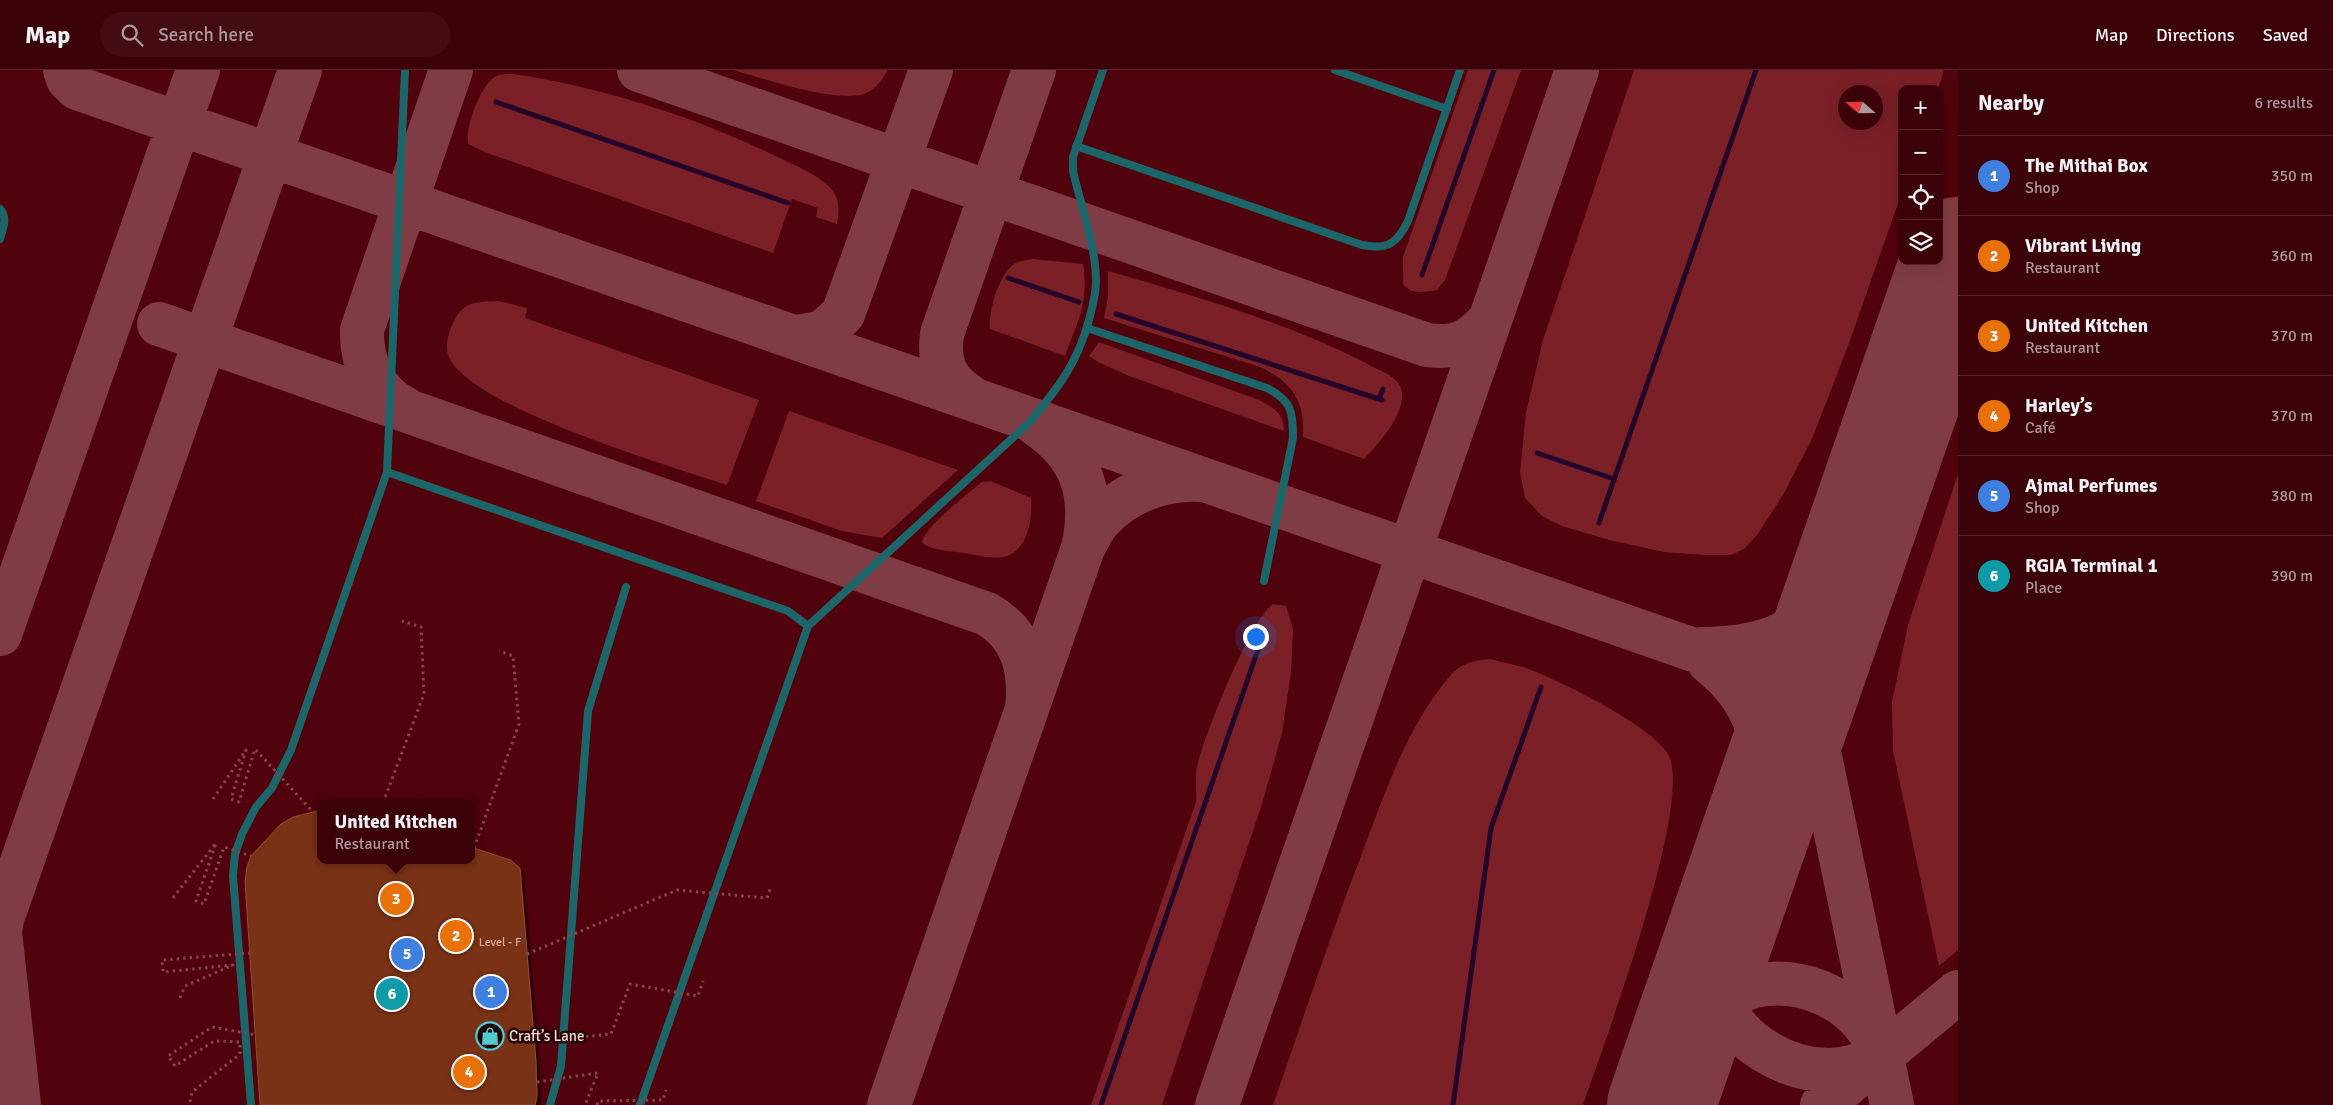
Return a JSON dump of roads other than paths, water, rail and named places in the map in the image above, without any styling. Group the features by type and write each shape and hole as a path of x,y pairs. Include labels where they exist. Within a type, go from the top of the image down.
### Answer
{"lane":[{"path":"251,1105 233,876 236,854 242,834 256,807 272,788 291,750 387,472 404,70"},
{"path":"640,1105 808,626 1031,421 1050,398 1076,360 1087,328 1096,284 1094,261 1073,171 1076,146 1103,70"},
{"path":"1335,70 1447,109"},
{"path":"1076,146 1362,245 1382,247 1396,239 1402,233 1408,221 1460,70"},
{"path":"0,208 3,212 4,226 0,239"},
{"path":"1087,328 1267,388 1280,395 1288,403 1293,416 1293,438 1264,581"},
{"path":"387,472 788,611 808,626"},
{"path":"550,1105 561,1066 588,710 626,587"}],"waterway":[{"path":"1422,275 1494,70"},
{"path":"1599,523 1756,70"},
{"path":"496,102 788,203"},
{"path":"1008,278 1079,302"},
{"path":"1116,314 1382,400"},
{"path":"1379,399 1383,389"},
{"path":"1537,453 1614,479"},
{"path":"1101,1105 1262,638"},
{"path":"1453,1105 1491,828 1541,687"}],"place":[{"name":"United Kitchen","path":"396,899"},
{"name":"Vibrant Living","path":"456,936"},
{"name":"Ajmal Perfumes","path":"407,954"},
{"name":"The Mithai Box","path":"491,992"},
{"name":"RGIA Terminal 1","path":"392,994"},
{"name":"Craft’s Lane","path":"490,1036"},
{"name":"Harley’s","path":"469,1072"}]}
